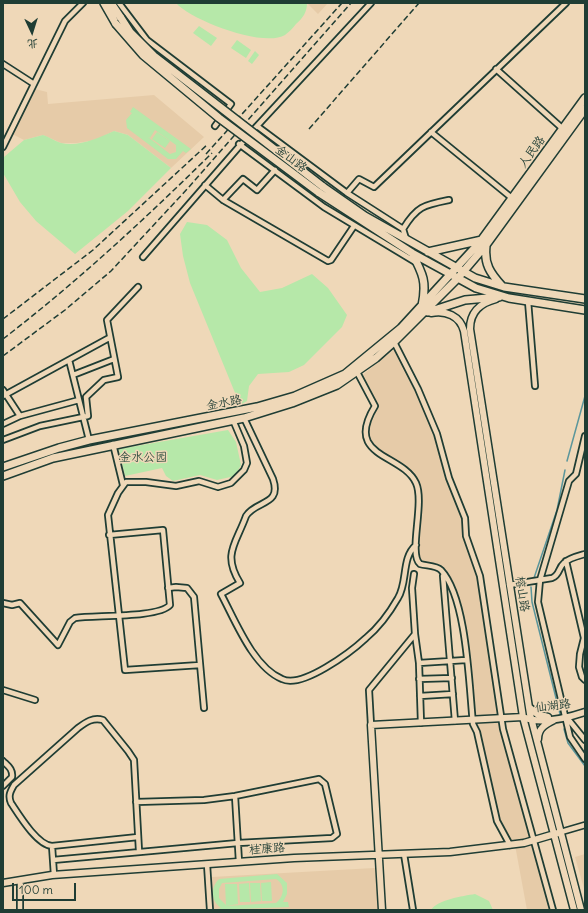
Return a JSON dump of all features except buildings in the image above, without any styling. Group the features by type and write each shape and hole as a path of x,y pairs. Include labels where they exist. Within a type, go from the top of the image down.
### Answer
{"main road":[{"name":"金山路","path":"104,3 144,55 219,118 412,253 458,279 505,297"},
{"name":"金山路","path":"111,3 118,21"},
{"name":"人民路","path":"500,221 513,199 585,98"},
{"name":"人民路","path":"500,221 585,109"},
{"name":"金山路","path":"320,189 475,278 504,287 585,299"},
{"path":"460,270 484,243 500,221"},
{"path":"428,252 484,243"},
{"path":"484,243 488,268 504,287"},
{"path":"412,253 422,273 425,288 422,306"},
{"name":"金水路","path":"3,467 88,440 232,413 295,396 345,374 356,366 401,328 451,275 460,270"},
{"name":"金水路","path":"3,476 53,458 113,444 244,418 317,394 337,385 357,372 394,342 458,279 460,270"},
{"path":"420,316 434,309 465,300 505,297 585,310"},
{"name":"榕山路","path":"505,297 482,304 472,315 470,323 528,705 581,910"},
{"name":"榕山路","path":"420,316 437,312 451,315 460,321 464,330 522,713 574,910"},
{"path":"528,705 530,710 537,714 557,719"},
{"name":"仙湖路","path":"522,713 532,721 567,718 585,712"},
{"path":"382,910 371,725 516,717 522,713"},
{"path":"516,717 525,725"},
{"path":"538,744 539,730 544,725 557,719"},
{"name":"桂康路","path":"3,883 54,874 379,854 450,852 534,841 560,832"}],"street":[{"path":"3,147 66,20 83,3"},
{"path":"119,3 147,40 231,104 215,126"},
{"path":"143,257 205,186 239,144 371,3"},
{"path":"346,193 359,179 374,187 566,3"},
{"path":"3,64 34,84"},
{"path":"496,69 563,129"},
{"path":"257,126 346,193 403,229 406,239"},
{"path":"431,132 513,199"},
{"path":"239,144 354,226 417,264"},
{"path":"223,200 243,179 257,190 275,170"},
{"path":"205,186 223,200 328,261 331,260 354,226"},
{"path":"403,229 413,213 421,206 449,200"},
{"path":"3,440 40,426 88,416 86,397 104,380 118,377 106,320 138,287"},
{"path":"528,301 535,386"},
{"path":"20,416 4,393 109,338"},
{"path":"394,342 418,389 437,434 449,478 465,518 466,536 480,576 504,729 553,910"},
{"path":"73,375 114,359"},
{"path":"69,360 88,440"},
{"path":"357,372 375,406 368,425 367,437 369,443 377,453 406,470 417,486 420,505 416,529 417,560 419,564 439,568 452,587 458,603 473,720 497,821 510,845"},
{"path":"3,424 20,416 79,400"},
{"path":"244,418 273,479 276,490 272,498 246,516 231,553 232,568 240,583 221,594 252,652 280,679 296,681 338,660 367,637 399,598 408,556 416,545"},
{"path":"200,665 125,670 109,536 108,515 112,504 126,482 139,481 176,486 199,481 218,486 231,483 244,470 247,463 244,446 233,420"},
{"path":"585,436 576,474 569,481 540,580 539,607 552,666 567,718 571,739 585,759"},
{"path":"113,444 123,485"},
{"path":"3,603 12,605 20,603 58,645 70,622 75,618 148,614 165,610 170,606 163,530 109,536"},
{"path":"509,584 540,580 556,576 562,564 585,554"},
{"path":"566,561 584,638 580,654 579,667 582,677 585,680"},
{"path":"414,574 412,588 415,634 419,663 421,723"},
{"path":"443,574 455,721"},
{"path":"168,588 182,587 193,594 204,708"},
{"path":"371,725 369,690 415,634"},
{"path":"419,663 466,660"},
{"path":"419,679 452,678"},
{"path":"3,690 35,700"},
{"path":"420,696 453,694"},
{"path":"138,837 52,846 44,844 30,829 11,803 9,798 10,791 35,766 78,728 89,720 98,718 108,724 134,760 140,851"},
{"path":"567,718 585,740"},
{"path":"3,761 12,769 13,774 3,786"},
{"path":"53,860 238,843 332,838 336,837 337,831 325,784 322,780 308,780 236,796 204,800 136,802"},
{"path":"236,796 239,862"},
{"path":"560,832 585,825"},
{"path":"52,846 54,874"},
{"path":"404,854 413,910"},
{"path":"207,864 210,910"},
{"path":"20,880 20,910"}],"shaded area":[{"path":"307,3 328,3 318,14"},
{"path":"35,89 47,92 48,104 154,95 204,137 171,168 128,135 114,131 96,140 77,143 61,143 43,135 24,140 12,134"},
{"path":"397,347 437,434 480,576 503,729 553,910 527,910 515,845 510,845 499,824 473,724 457,598 441,570 420,564 417,560 420,505 414,479 372,449 367,431 375,406 360,377"},
{"path":"585,854 585,892 575,857"},
{"path":"377,869 379,910 213,910 212,877"}],"green space":[{"path":"176,3 307,3 307,6 301,19 285,35 275,38 261,38 245,35 211,24 184,10"},
{"path":"199,26 217,38 211,46 193,33"},
{"path":"237,40 251,50 246,58 231,48"},
{"path":"255,51 259,55 252,64 248,61"},
{"path":"133,107 191,149 186,153 183,151 176,159 168,159 127,128 126,120 132,113 130,112","holes":["155,130 176,145 176,152 170,154 148,137 150,138"]},
{"path":"114,131 128,135 171,168 128,211 75,254 36,221 20,202 3,173 4,157 24,140 43,135 61,143 75,144 88,141"},
{"path":"157,132 170,141 165,148 152,139"},
{"path":"187,222 207,225 227,240 241,268 260,292 282,288 312,274 328,288 347,315 342,327 304,365 289,372 258,374 249,386 247,401 240,405 190,283 183,256 180,234"},
{"name":"金水公园","path":"228,430 236,442 241,465 235,476 217,480 200,475 173,481 166,476 162,468 125,476 119,449"},
{"path":"277,874 287,883 287,894 283,902 288,902 289,907 214,910 221,908 215,902 213,894 214,886 219,879","holes":["276,879 283,888 283,891 281,898 276,903 226,906 238,904 237,884 225,884 226,905 219,898 219,889 222,883"]},
{"path":"271,882 272,901 262,901 261,883"},
{"path":"249,883 250,902 240,902 239,884"},
{"path":"250,883 260,883 261,901 251,902"},
{"path":"475,894 489,901 493,910 431,910 444,901"}],"waterway":[{"path":"567,461 585,396"},
{"path":"534,578 557,510 565,470"},
{"path":"531,587 532,602 560,714"},
{"path":"564,729 568,743 585,766"}],"railway":[{"path":"206,154 342,3"},
{"path":"3,356 65,310 111,271 189,187 351,3"},
{"path":"309,129 419,3"},
{"path":"3,319 93,250 208,144"},
{"path":"3,339 110,249 212,153"}]}
